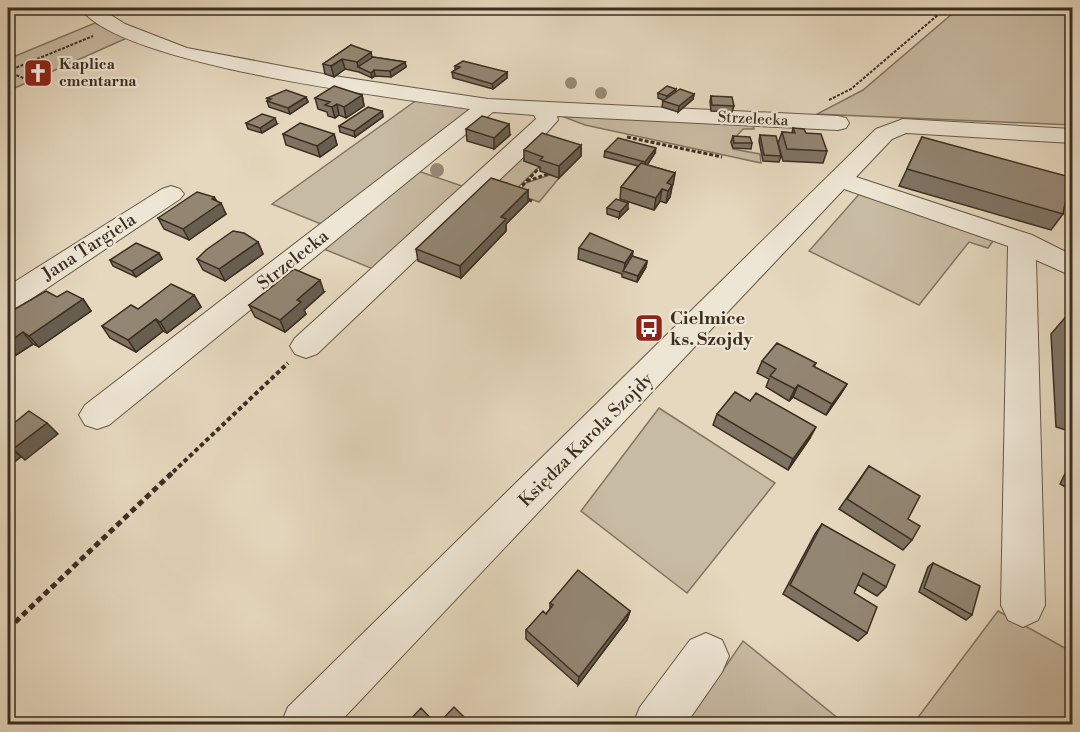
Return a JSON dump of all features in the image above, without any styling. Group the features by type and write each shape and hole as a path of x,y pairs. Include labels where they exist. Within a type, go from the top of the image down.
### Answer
{"street":[{"name":"Strzelecka","path":"89,8 117,27 182,53 239,66 488,105 543,110 838,123"},
{"name":"Strzelecka","path":"97,415 488,105"},
{"path":"306,346 527,141 547,120 543,110"},
{"name":"Księdza Karola Szojdy","path":"305,724 884,134 903,126 1067,136"},
{"path":"941,148 1022,156 1051,155 1059,150 1067,136"},
{"path":"853,167 1022,241 1072,267"},
{"name":"Jana Targiela","path":"8,300 171,194"},
{"path":"1022,241 1023,605"},
{"path":"657,724 706,656"}],"path":[{"path":"788,121 851,89 946,8"},
{"path":"8,72 117,27"},
{"path":"8,72 26,78 33,75"},
{"path":"624,136 722,157"},
{"path":"532,201 513,195 540,167"},
{"path":"526,182 548,174"},
{"path":"8,629 306,346"}],"shaded area":[{"path":"959,8 1072,8 1072,125 817,114 863,90"},
{"path":"95,23 127,38 8,91 8,59"},
{"path":"421,97 467,108 469,112 328,227 272,204"},
{"path":"551,112 753,123 754,129 743,129 731,142 733,149 760,154 761,163 585,125"},
{"path":"533,145 524,161 540,166 513,192 490,185"},
{"path":"415,170 465,187 373,269 319,247"},
{"path":"550,175 559,178 539,202 517,194 526,183"},
{"path":"861,192 996,237 988,248 969,242 919,305 809,251"},
{"path":"659,408 775,483 687,593 581,511"},
{"path":"998,611 1072,652 1072,724 913,724"},
{"path":"743,641 845,724 686,724"}],"building":[{"path":"351,45 371,52 357,62 342,59 331,66 323,64"},
{"path":"373,57 405,62 390,71 374,70 371,73 358,67"},
{"path":"463,61 507,72 492,84 452,72 460,67 455,66"},
{"path":"36,64 43,66 33,71 26,68"},
{"path":"334,86 362,95 344,107 337,104 332,107 325,105 330,102 315,98"},
{"path":"667,86 676,89 667,96 658,93"},
{"path":"680,89 694,94 679,106 663,101"},
{"path":"286,90 306,97 288,108 267,101 271,99 267,98"},
{"path":"711,96 732,97 734,106 712,105"},
{"path":"368,107 382,111 354,131 339,126"},
{"path":"262,114 275,118 260,128 246,123"},
{"path":"482,116 509,124 494,138 466,129"},
{"path":"300,123 334,134 317,146 283,134"},
{"path":"793,128 804,129 806,133 821,134 827,151 787,149 782,132 795,133"},
{"path":"542,133 581,145 559,166 540,160 543,157 524,150"},
{"path":"760,135 776,136 781,156 764,155"},
{"path":"733,136 750,137 752,143 734,143"},
{"path":"922,137 1070,177 1063,214 907,169"},
{"path":"618,138 656,148 645,162 605,151"},
{"path":"641,163 675,173 667,183 672,185 668,191 662,189 656,198 621,187"},
{"path":"491,178 528,190 501,217 506,219 460,266 416,249"},
{"path":"197,192 214,197 212,199 221,203 183,229 158,218"},
{"path":"616,199 628,203 620,212 607,208"},
{"path":"233,231 244,233 258,242 219,269 197,259 206,250"},
{"path":"590,233 633,251 625,263 579,248"},
{"path":"136,243 159,253 132,271 110,260"},
{"path":"632,256 647,261 638,276 623,271"},
{"path":"294,269 320,280 297,300 301,302 280,320 249,305"},
{"path":"171,284 194,295 160,322 156,319 128,340 102,326 131,305 138,309"},
{"path":"46,291 57,297 67,291 83,299 29,336 23,332 8,343 8,313"},
{"path":"1069,313 1072,315 1072,359"},
{"path":"777,343 816,363 813,366 847,384 832,404 798,385 795,389 770,376 776,369 762,361"},
{"path":"735,392 750,401 756,393 816,427 793,459 717,414"},
{"path":"29,411 47,423 13,449 8,447 8,428"},
{"path":"869,466 920,496 908,519 920,526 912,540 847,499"},
{"path":"822,524 895,565 886,587 863,573 854,593 877,607 867,633 790,585"},
{"path":"933,563 980,586 972,615 924,588"},
{"path":"578,570 630,611 579,677 526,630 543,611 546,614 553,605 550,603"},
{"path":"454,707 471,724 438,724"},
{"path":"421,708 436,724 406,724"}],"place":[{"name":"Kaplica cmentarna","path":"38,73"},
{"name":"Cielmice ks. Szojdy","path":"649,328"}]}
